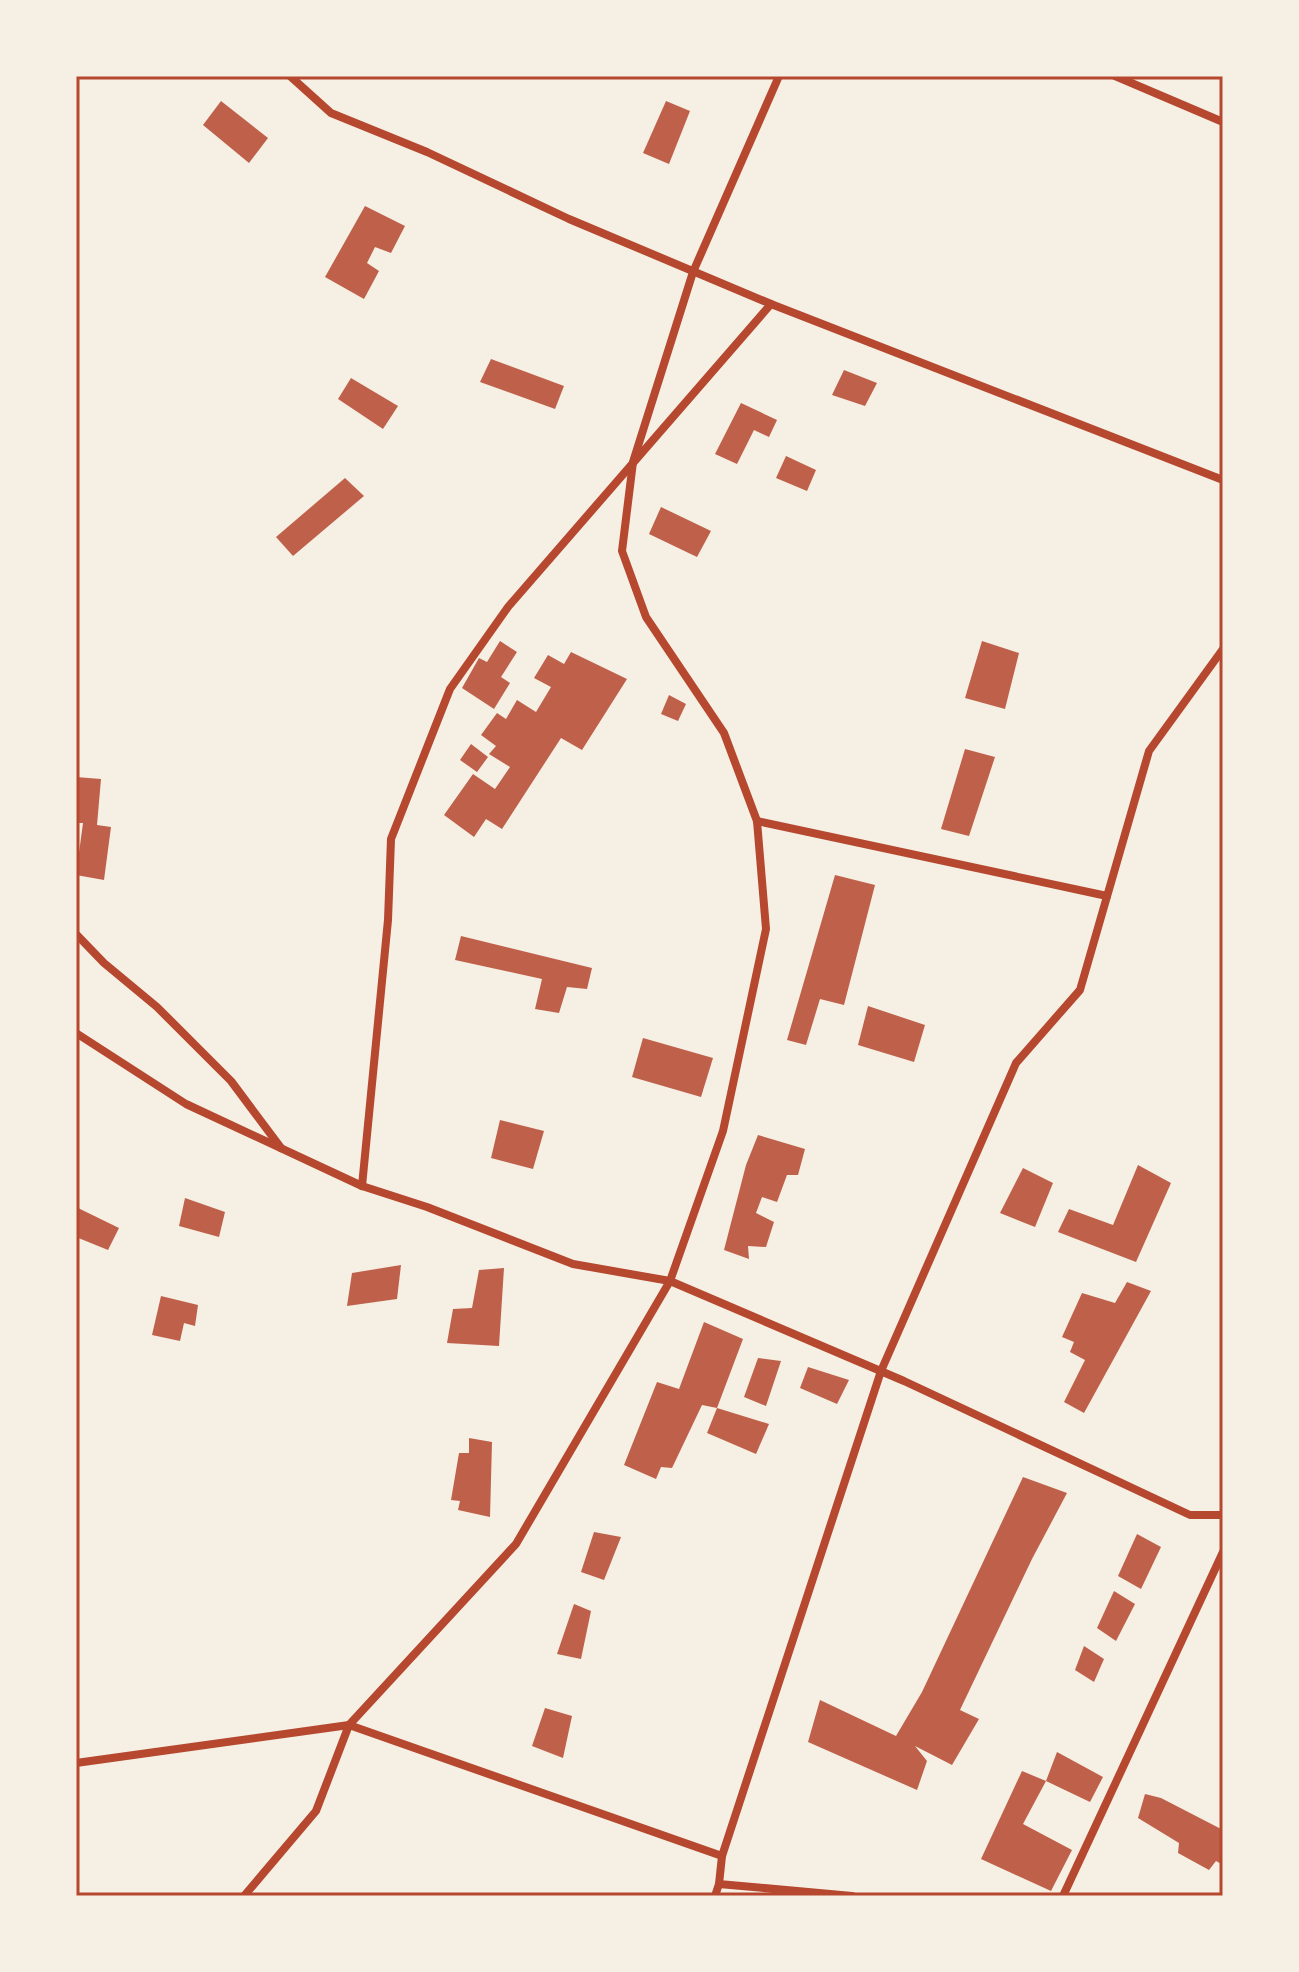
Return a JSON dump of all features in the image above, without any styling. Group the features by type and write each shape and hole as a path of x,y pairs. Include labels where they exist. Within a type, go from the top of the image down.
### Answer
{"street":[{"path":"290,76 331,113 427,152 569,219 771,304 1223,480"},
{"path":"244,1896 316,1811 349,1725 516,1544 670,1281 723,1131 766,929 757,821 724,733 646,617 622,551 633,462 693,272 779,76"},
{"path":"1122,77 1223,122"},
{"path":"362,1186 388,920 391,839 450,689 508,607 771,304"},
{"path":"715,1896 722,1856 881,1371 1016,1063 1080,990 1149,751 1223,649"},
{"path":"757,821 1107,896"},
{"path":"76,934 104,963 157,1007 231,1081 282,1149"},
{"path":"76,1033 186,1104 362,1186 427,1207 573,1264 670,1281 881,1371 1190,1515 1223,1515"},
{"path":"1063,1896 1223,1552"},
{"path":"76,1763 349,1725 722,1856"},
{"path":"719,1884 852,1896"}],"building":[{"path":"221,101 268,138 249,163 203,125"},
{"path":"666,101 690,111 669,164 643,153"},
{"path":"365,206 405,226 391,253 375,247 367,263 379,271 364,299 325,277"},
{"path":"491,359 564,386 555,409 480,382"},
{"path":"844,370 877,383 865,406 832,395"},
{"path":"351,378 398,406 383,429 338,399"},
{"path":"741,403 777,420 769,437 754,430 737,464 715,454"},
{"path":"786,456 816,470 807,491 776,478"},
{"path":"345,478 364,496 293,556 276,537"},
{"path":"661,507 711,531 697,557 649,534"},
{"path":"500,641 517,652 501,677 510,683 494,709 462,688 479,658 487,662"},
{"path":"982,641 1019,653 1005,709 965,698"},
{"path":"571,652 627,679 582,750 561,738 502,829 486,819 474,837 444,815 473,774 495,789 510,767 489,754 496,746 481,735 497,713 506,719 517,700 536,712 551,687 534,678 548,655 564,664"},
{"path":"669,695 686,704 678,721 661,714"},
{"path":"471,744 488,757 477,772 460,760"},
{"path":"965,749 995,757 969,836 941,829"},
{"path":"76,777 101,779 97,825 111,827 104,880 76,875 83,823 76,823"},
{"path":"835,875 875,885 844,1005 820,999 806,1045 787,1040"},
{"path":"461,936 592,968 587,989 567,987 559,1013 535,1009 542,979 455,960"},
{"path":"868,1006 925,1025 914,1062 858,1045"},
{"path":"643,1038 713,1058 701,1097 632,1077"},
{"path":"500,1120 544,1131 533,1169 491,1158"},
{"path":"758,1135 805,1149 798,1175 787,1175 777,1202 762,1197 756,1213 774,1222 766,1247 748,1246 749,1259 724,1250 746,1165"},
{"path":"1138,1165 1171,1183 1136,1262 1058,1232 1069,1209 1113,1225"},
{"path":"1023,1168 1053,1183 1035,1227 1000,1213"},
{"path":"185,1198 225,1212 219,1237 179,1226"},
{"path":"76,1207 119,1228 108,1250 76,1237"},
{"path":"401,1265 397,1299 347,1306 352,1273"},
{"path":"504,1268 499,1346 447,1343 453,1309 472,1308 479,1270"},
{"path":"1127,1282 1151,1291 1084,1413 1064,1402 1085,1360 1070,1352 1074,1342 1062,1337 1082,1293 1115,1303"},
{"path":"161,1296 198,1305 195,1326 184,1323 180,1341 152,1335"},
{"path":"704,1322 743,1339 717,1408 702,1405 672,1468 661,1467 656,1479 624,1465 657,1382 679,1389"},
{"path":"758,1358 781,1361 766,1406 744,1397"},
{"path":"808,1367 849,1380 837,1404 800,1388"},
{"path":"717,1408 769,1424 756,1454 707,1433"},
{"path":"469,1438 492,1442 490,1517 458,1510 460,1501 451,1500 459,1453 469,1453"},
{"path":"1023,1477 1067,1493 960,1710 979,1719 952,1765 915,1746 927,1761 917,1790 808,1742 820,1700 896,1736 922,1692"},
{"path":"594,1532 621,1537 604,1580 581,1572"},
{"path":"1137,1534 1161,1547 1141,1589 1118,1576"},
{"path":"1114,1591 1135,1604 1116,1641 1097,1628"},
{"path":"574,1604 591,1611 581,1659 557,1654"},
{"path":"1084,1646 1104,1659 1094,1682 1075,1670"},
{"path":"545,1708 572,1716 563,1758 532,1746"},
{"path":"1057,1752 1103,1777 1090,1802 1046,1781"},
{"path":"1022,1771 1046,1781 1023,1824 1072,1850 1051,1891 981,1859"},
{"path":"1145,1794 1161,1798 1223,1830 1223,1865 1216,1861 1209,1870 1178,1853 1179,1843 1138,1818"}]}
